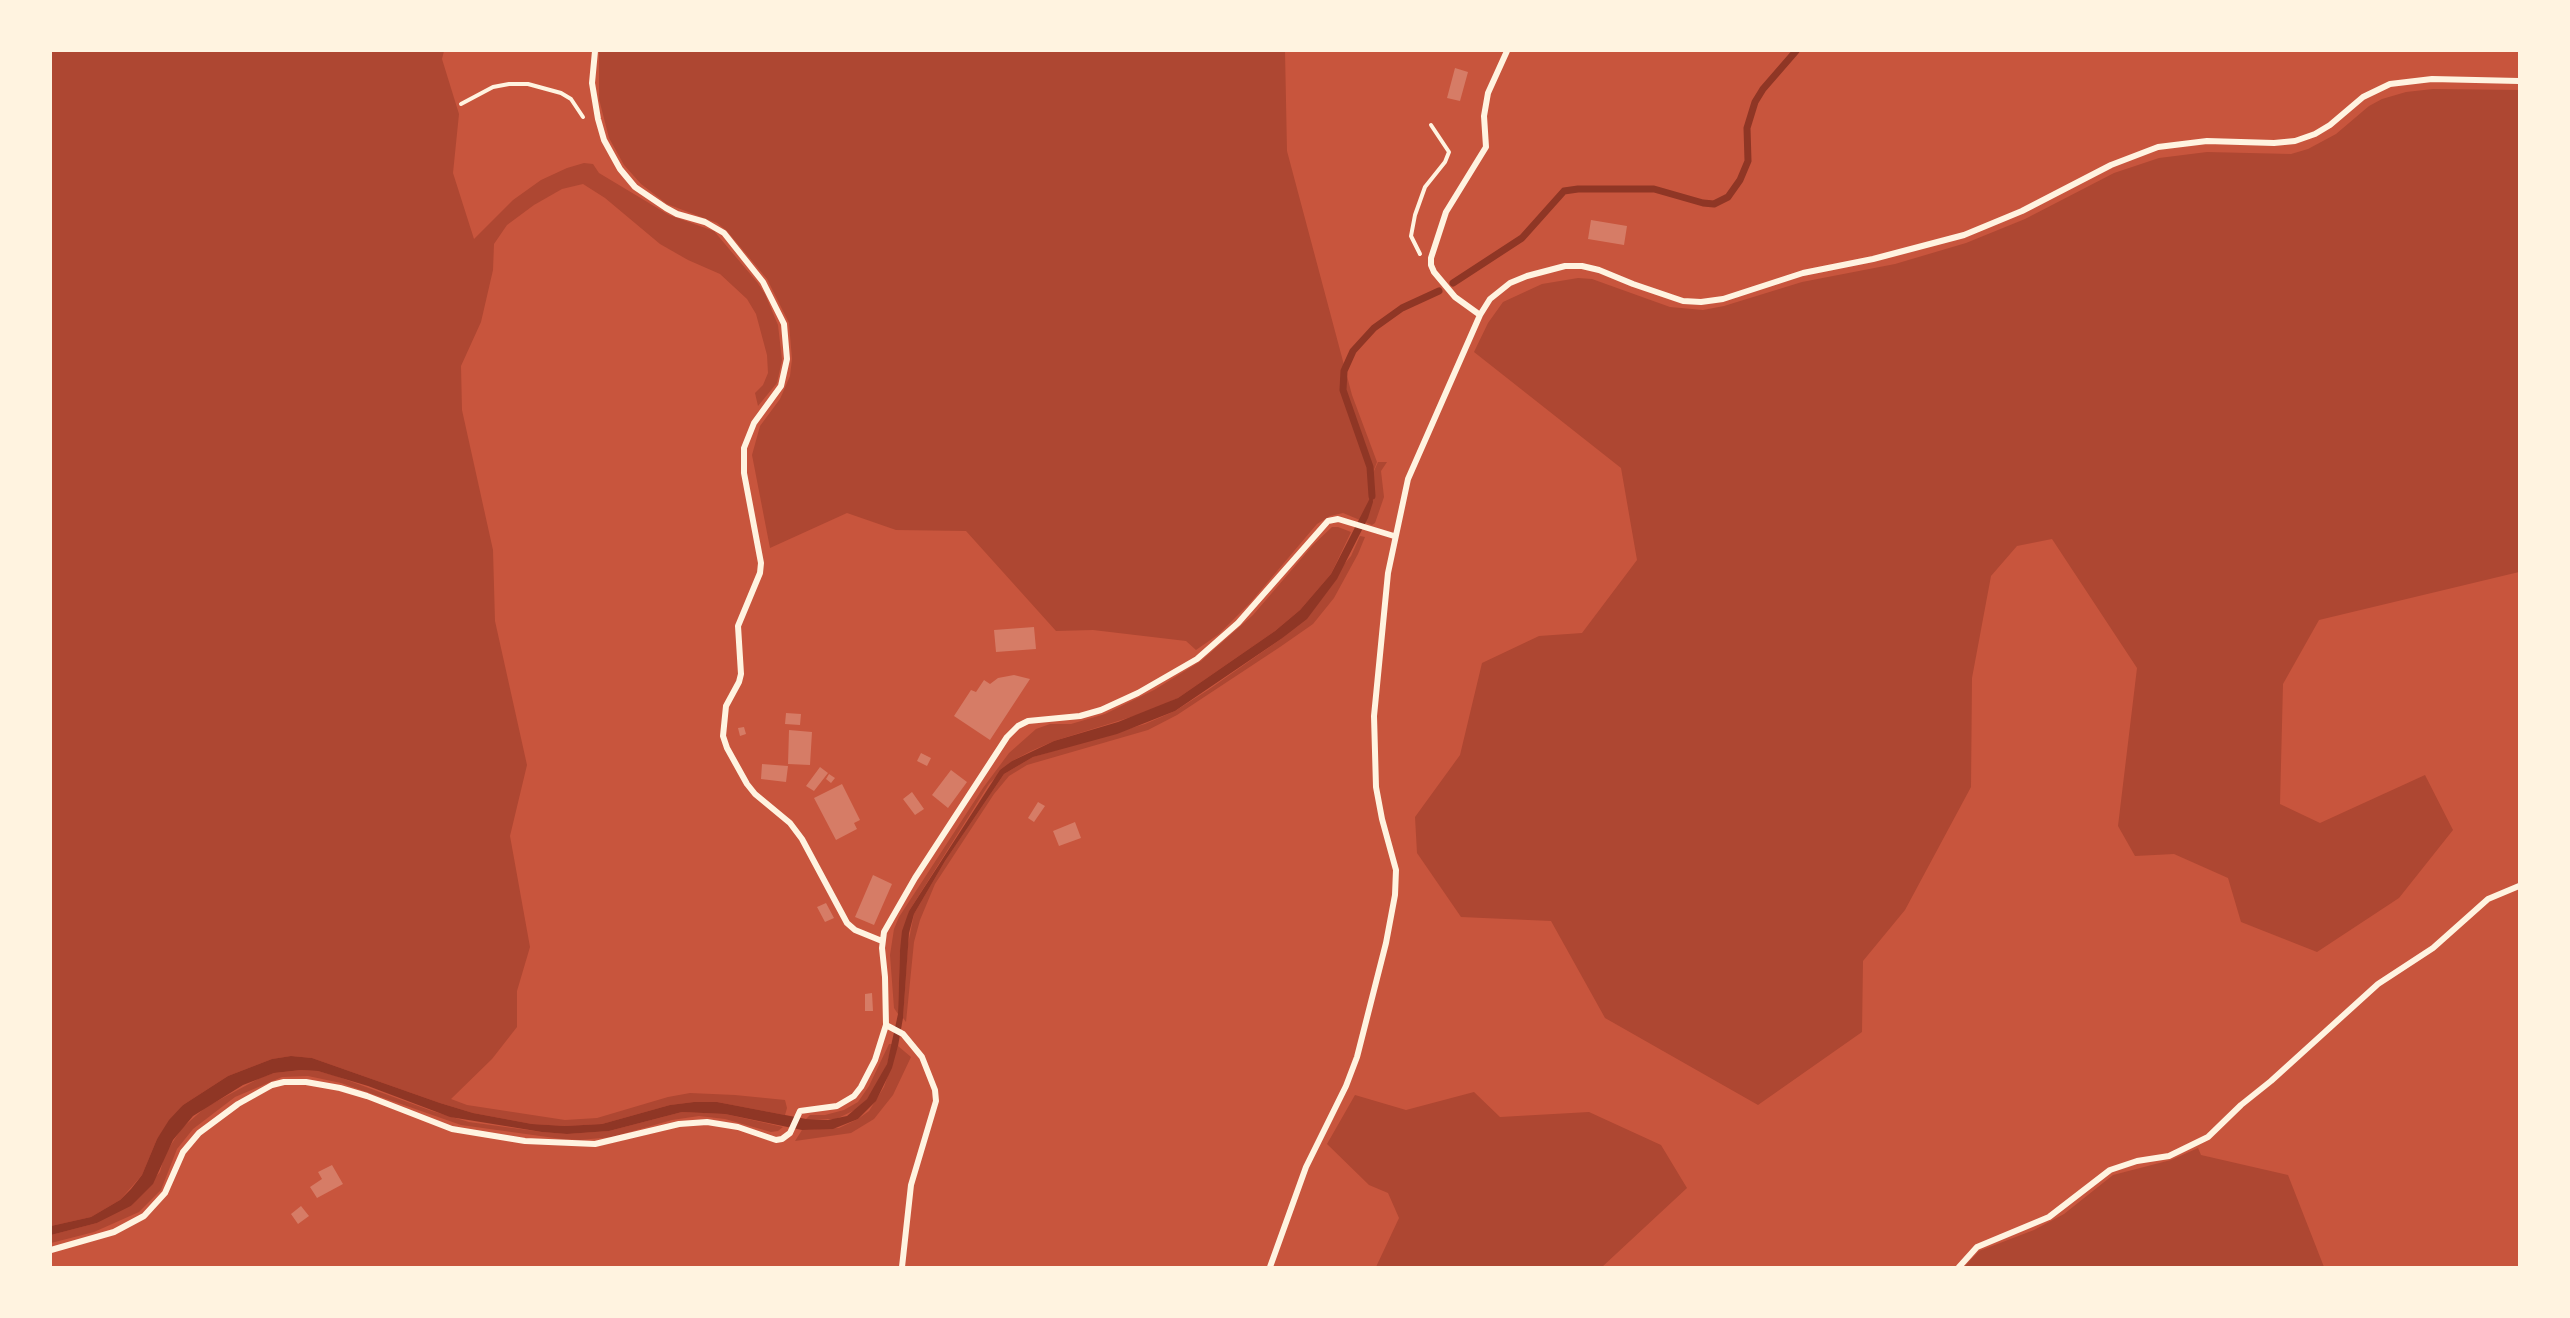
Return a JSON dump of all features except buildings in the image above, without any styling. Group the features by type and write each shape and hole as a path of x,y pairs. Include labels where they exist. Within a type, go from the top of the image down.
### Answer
{"street":[{"path":"594,51 592,83 598,119 604,141 620,169 635,187 666,208 677,214 705,222 724,233 763,282 784,324 787,359 781,386 754,423 744,448 744,473 761,563 760,573 738,626 741,674 726,706 723,736 747,784 755,794 790,823 802,839 847,923 855,930 882,941"},
{"path":"1480,315 1455,297 1431,265 1434,245 1446,212 1486,147 1484,116 1488,93 1507,51"},
{"path":"1270,1267 1306,1167 1347,1086 1357,1057 1388,933 1395,895 1396,870 1376,787 1374,716 1388,573 1394,536 1408,479 1480,315 1490,299 1510,283 1527,276 1565,266 1582,266 1683,301 1701,302 1723,299 1803,273 1896,253 1964,235 2022,212 2111,165 2158,147 2207,141 2274,143 2295,141 2315,134 2330,125 2363,97 2391,84 2432,79 2519,81"},
{"path":"51,1250 114,1232 144,1216 165,1193 183,1152 199,1133 238,1104 272,1085 284,1082 316,1083 367,1096 452,1129 554,1144 581,1145 610,1142 692,1122 723,1123 776,1140 787,1136 793,1129 795,1116 803,1109 837,1106 854,1096 875,1060 886,1025 882,941 891,918 1007,737 1018,726 1028,721 1080,716 1101,710 1138,693 1197,659 1238,623 1324,524 1338,519 1394,536"},
{"path":"1959,1267 1977,1246 2049,1217 2110,1170 2137,1161 2169,1156 2208,1137 2378,984 2433,948 2488,899 2519,886"},
{"path":"886,1025 903,1034 922,1057 935,1090 936,1101 934,1115 911,1185 902,1267"}],"path":[{"path":"461,104 493,87 528,84 554,90 571,99 587,125"},
{"path":"1431,125 1449,152 1445,162 1425,188 1415,215 1412,236 1418,251 1431,265"}],"shaded area":[{"path":"51,51 444,51 442,59 459,114 453,173 474,239 513,200 541,180 567,168 584,163 593,164 599,173 669,215 714,231 757,282 765,294 778,325 782,360 777,383 758,406 755,393 763,385 768,373 767,355 756,314 747,299 720,274 660,244 605,198 583,184 562,189 534,205 507,225 494,244 493,270 481,322 461,366 462,410 493,550 495,621 527,765 510,836 530,947 517,991 517,1027 492,1059 451,1099 467,1105 565,1120 597,1118 668,1097 690,1093 735,1095 785,1100 787,1108 785,1115 717,1102 694,1102 670,1105 602,1124 565,1126 532,1124 473,1113 312,1058 291,1056 272,1059 228,1076 183,1105 157,1139 142,1175 120,1200 91,1217 51,1226"},
{"path":"599,51 1285,51 1287,151 1352,395 1377,462 1370,480 1378,462 1387,462 1381,471 1384,497 1375,523 1372,525 1343,513 1330,516 1317,524 1250,603 1219,634 1196,650 1186,641 1093,630 1056,631 966,531 896,530 847,513 770,548 752,455 760,426 780,399 790,376 792,359 789,323 767,279 727,231 717,223 667,204 641,184 624,165 609,138 599,99"},
{"path":"2433,89 2519,90 2519,572 2319,620 2283,684 2280,804 2320,823 2425,775 2453,830 2399,898 2317,952 2241,922 2228,878 2174,854 2135,856 2118,826 2137,668 2052,539 2017,546 1991,576 1972,678 1971,787 1905,910 1863,961 1862,1032 1758,1105 1605,1018 1551,921 1461,917 1417,853 1415,817 1460,755 1482,663 1539,636 1582,633 1637,560 1621,468 1474,352 1488,323 1503,302 1542,284 1578,278 1592,279 1670,307 1703,310 1724,306 1802,282 1895,264 1966,243 2025,219 2114,173 2159,158 2207,152 2291,154 2308,149 2336,134 2369,106 2382,99 2406,92"},
{"path":"1372,488 1373,502 1368,518 1337,579 1307,619 1175,711 1117,734 1033,757 1004,774 945,861 914,914 909,933 903,1018 892,1068 876,1101 858,1119 833,1129 802,1130 725,1114 682,1112 609,1131 567,1134 450,1117 368,1086 318,1071 274,1073 243,1085 193,1116 173,1140 153,1184 131,1206 97,1223 51,1235 51,1226 91,1217 120,1200 142,1175 157,1139 169,1120 183,1105 228,1076 272,1059 291,1056 312,1058 473,1113 532,1124 565,1126 602,1124 670,1105 694,1102 717,1102 806,1119 828,1120 847,1116 867,1099 887,1064 898,1014 902,931 909,911 1000,770 1012,761 1054,741 1118,722 1178,698 1275,631 1300,610 1331,574 1369,500"},
{"path":"1332,527 1351,532 1331,574 1300,610 1275,631 1178,698 1147,712 1054,741 1031,751 1012,761 989,784 909,911 900,950 898,1014 894,1008 890,955 894,929 899,917 983,788 1009,753 1036,729 1050,724 1071,724 1105,714 1154,690 1201,661 1253,615 1313,545"},
{"path":"1360,536 1365,537 1358,554 1334,598 1313,624 1280,647 1177,715 1148,730 1027,765 1009,776 994,794 935,884 920,920 914,942 906,1022 903,1018 908,944 914,914 945,861 1004,774 1033,757 1145,724 1175,711 1208,690 1281,639 1351,556"},
{"path":"889,1044 892,1044 887,1064 878,1083 857,1109 836,1119 806,1119 810,1115 825,1115 844,1110 858,1102 869,1086"},
{"path":"898,1046 911,1057 893,1095 874,1119 851,1133 795,1141 802,1130 839,1128 869,1111 884,1087"},
{"path":"318,1071 336,1076 469,1122 542,1132 567,1134 609,1131 682,1112 725,1114 783,1127 771,1132 725,1119 699,1116 672,1120 612,1137 562,1139 461,1125 341,1083 308,1076 282,1077 235,1097 193,1129 177,1149 161,1190 139,1212 94,1232 51,1243 51,1235 97,1223 131,1206 160,1172 165,1154 182,1128 206,1107 260,1078 274,1073"},
{"path":"1474,1092 1500,1117 1589,1112 1661,1145 1687,1188 1602,1267 1376,1267 1399,1218 1388,1193 1369,1185 1327,1144 1355,1095 1406,1110"},
{"path":"2198,1148 2201,1155 2288,1175 2324,1267 1964,1267 1979,1251 2034,1230 2064,1214 2113,1175 2171,1160"}],"waterway":[{"path":"1453,283 1522,238 1564,191 1654,189 1714,204 1728,197 1740,180 1748,161 1747,128 1755,102 1763,89 1796,51"},
{"path":"1372,496 1370,467 1343,390 1344,371 1353,351 1374,328 1402,308 1439,291"}]}
